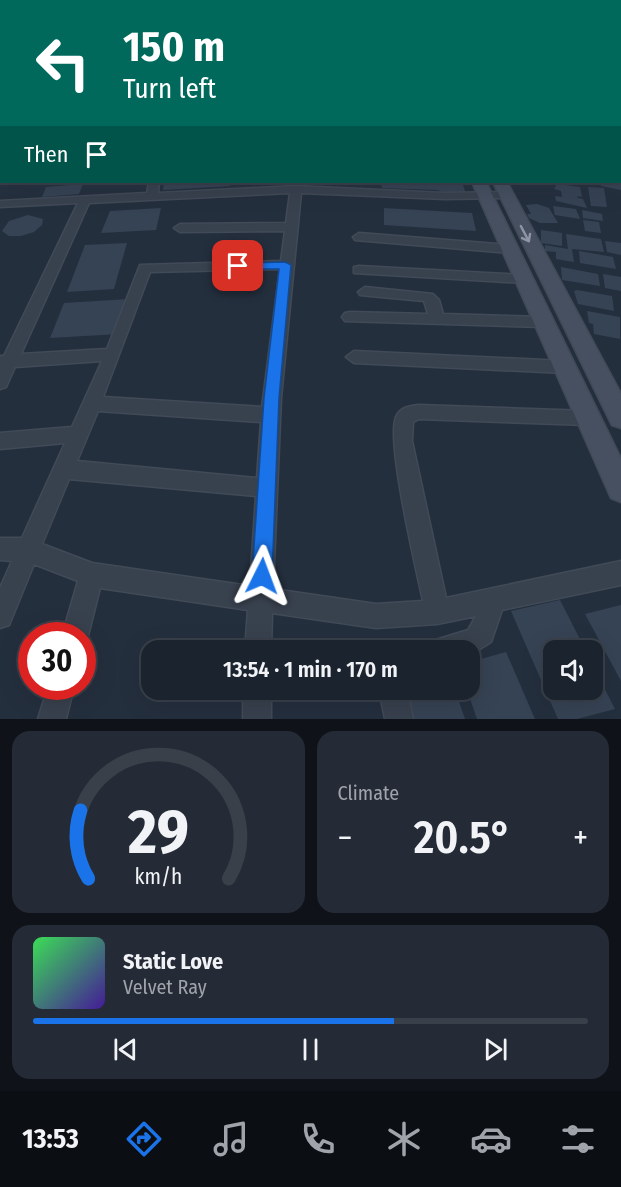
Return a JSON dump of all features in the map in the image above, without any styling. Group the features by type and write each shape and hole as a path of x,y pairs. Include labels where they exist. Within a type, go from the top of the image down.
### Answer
{"street":[{"path":"0,204 85,200 153,190 237,187 492,189"},
{"path":"259,640 272,414 289,227 296,189"},
{"path":"492,189 510,249 621,489"},
{"path":"492,189 621,418"},
{"path":"0,382 5,361 85,200"},
{"path":"180,228 289,227"},
{"path":"359,237 510,249"},
{"path":"0,616 112,354 145,268 285,265"},
{"path":"359,270 524,279"},
{"path":"365,292 428,297 432,300 437,319"},
{"path":"350,316 544,322"},
{"path":"5,361 112,354"},
{"path":"354,357 565,367"},
{"path":"91,403 272,414"},
{"path":"437,612 402,441 404,419 410,414 419,412 588,418"},
{"path":"0,441 77,434"},
{"path":"62,470 267,488"},
{"path":"0,549 28,549 92,575 375,616 437,612 621,573"},
{"path":"79,622 92,575"},
{"path":"478,640 484,633 491,601"},
{"path":"52,719 57,700"},
{"path":"257,700 257,719"},
{"path":"395,700 399,719"}],"building":[{"path":"164,183 230,183 230,186 163,190"},
{"path":"381,183 462,183 466,194 437,190 382,188"},
{"path":"601,183 621,183 621,190 601,186"},
{"path":"83,184 79,194 42,197 46,187"},
{"path":"557,184 580,187 582,197 577,196 583,199 587,208 556,201 555,196 562,197 561,191 554,189"},
{"path":"588,187 604,188 607,207 591,206"},
{"path":"537,204 549,208 558,223 540,223 529,218 527,214 531,214 526,205"},
{"path":"553,206 576,209 580,219 555,215"},
{"path":"161,208 156,230 101,233 110,211"},
{"path":"384,208 472,213 476,231 384,225"},
{"path":"582,210 602,214 603,221 583,218"},
{"path":"28,215 43,219 42,225 34,232 21,236 9,236 2,231 9,221"},
{"path":"583,220 599,222 601,233 585,231"},
{"path":"541,230 562,233 562,246 541,243"},
{"path":"566,234 601,239 604,252 572,249 574,262 556,259 556,252 545,251 545,245 568,249"},
{"path":"605,241 621,243 621,255 607,252"},
{"path":"127,243 114,289 67,292 85,245"},
{"path":"579,251 613,257 616,269 580,263"},
{"path":"561,267 598,274 600,286 562,280"},
{"path":"603,274 621,277 621,291 605,288"},
{"path":"574,291 612,296 614,311 578,304"},
{"path":"129,299 119,334 50,338 64,303"},
{"path":"587,311 620,317 620,339 594,334 593,324 589,323"},
{"path":"560,600 580,640 543,640 543,685 511,611"},
{"path":"621,605 621,681 603,648 603,640 599,640 585,614"},
{"path":"506,652 535,719 477,719 470,700 480,700 480,659"},
{"path":"603,686 615,709 577,719 558,719 550,700 603,700"},
{"path":"402,700 458,700 465,719 407,719"}],"route":[{"path":"238,266 285,265 272,398 262,576"}]}
